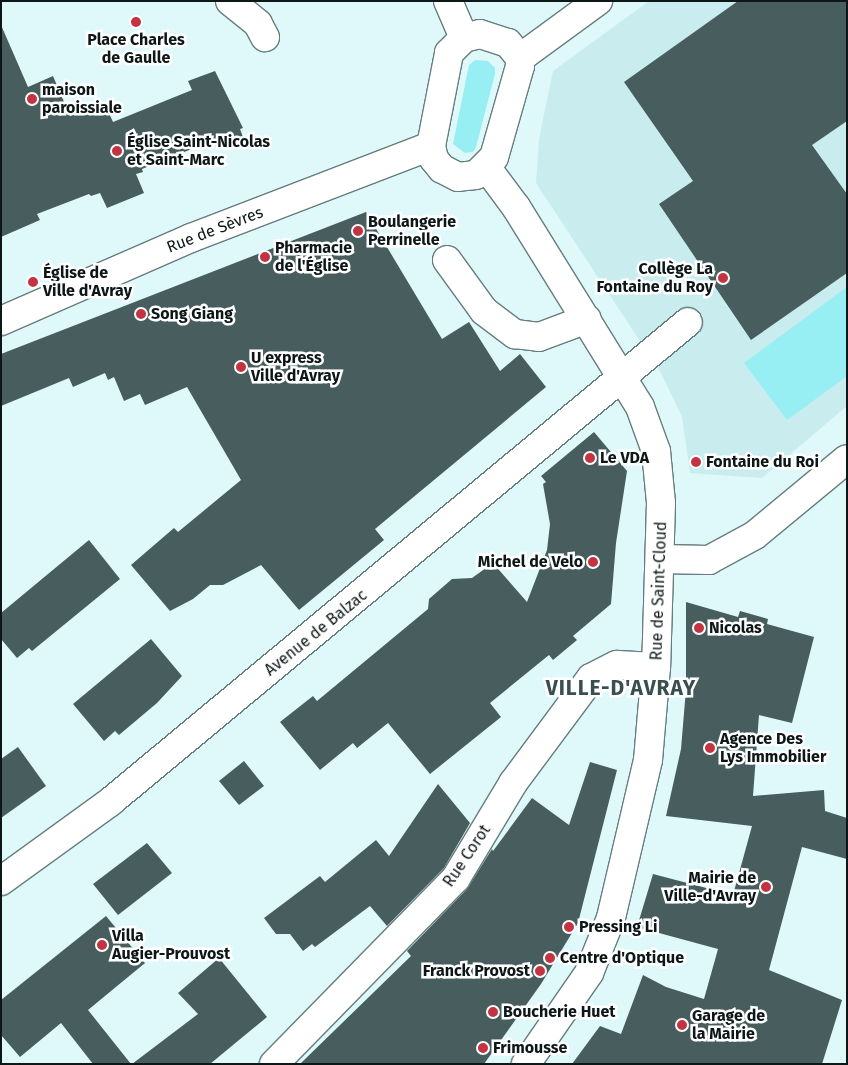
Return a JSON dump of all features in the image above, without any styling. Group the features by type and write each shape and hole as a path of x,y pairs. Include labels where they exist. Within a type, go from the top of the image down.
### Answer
{"main road":[{"path":"230,1 258,24 265,37"},
{"path":"448,1 464,38"},
{"path":"520,58 508,43 492,36 480,34 464,38 449,53 431,146 434,159 442,169 458,177 476,175 487,168 494,157 520,58 598,1"},
{"name":"Rue de Sèvres","path":"1,321 192,238 431,146"},
{"name":"Rue de Saint-Cloud","path":"487,168 516,207 623,376 640,407 656,451 662,503 656,666 648,760 611,918 589,973 526,1064"},
{"path":"446,260 484,311 515,334 539,336 587,319"},
{"name":"Avenue de Balzac","path":"1,881 110,802 688,322"},
{"path":"660,559 709,560 755,534 847,459"},
{"name":"Rue Corot","path":"274,1064 456,878 513,783 591,678 617,666 656,666"}],"shaded area":[{"name":"Collège La Fontaine du Roy","path":"649,1 847,1 847,406 762,478 690,473 682,417 661,373 536,183 539,139 553,71"},
{"path":"475,60 488,61 495,68 495,74 476,147 473,152 465,153 453,144 469,65"},
{"path":"847,287 847,376 787,420 744,363"}],"building":[{"path":"738,1 847,1 847,121 812,145 847,194 847,273 751,340 659,204 693,181 624,82"},
{"name":"Église Saint-Nicolas et Saint-Marc","path":"1,25 28,87 53,76 70,116 104,102 113,122 192,90 188,81 215,71 243,128 240,129 243,137 216,147 214,140 142,169 143,172 136,174 144,193 107,208 100,193 91,196 89,194 37,214 40,220 1,237"},
{"path":"366,212 442,339 469,322 500,371 520,354 546,387 375,529 384,540 299,610 261,565 223,585 210,585 193,599 170,611 131,565 174,528 178,532 241,480 187,387 145,405 140,394 124,401 114,377 108,380 105,373 73,387 69,378 1,406 1,354"},
{"path":"594,432 627,471 616,543 611,604 573,636 577,640 553,660 549,655 490,703 501,717 430,774 388,723 357,748 353,743 320,770 280,722 313,696 317,701 428,609 429,599 452,579 472,578 493,563 527,602 547,550 550,524 543,484 546,482 541,476"},
{"path":"89,540 120,579 32,651 29,648 17,658 1,639 1,613"},
{"path":"686,602 738,617 740,611 768,619 767,624 814,637 792,723 759,715 753,796 824,790 825,811 847,818 847,859 802,847 769,970 842,1000 822,1064 572,1064 600,1026 621,1034 643,975 666,987 704,999 718,949 637,927 653,874 733,895 752,826 666,816 681,749 686,689"},
{"path":"151,639 182,676 157,703 119,735 115,731 104,741 73,704"},
{"path":"18,747 46,786 1,818 1,759"},
{"path":"244,761 264,786 239,805 219,781"},
{"path":"590,762 617,770 578,923 541,984 484,1064 300,1064 411,956 407,951 467,889 492,849 493,851 532,798 569,825"},
{"path":"438,784 470,823 444,868 387,926 370,906 315,947 312,944 303,951 290,934 276,934 264,918 320,876 325,882 376,840 389,856"},
{"path":"147,843 172,873 118,915 93,884"},
{"path":"106,916 145,963 88,1010 131,1064 93,1064 61,1023 20,1057 1,1035 1,1000"},
{"path":"219,958 267,1017 210,1064 132,1064 198,1014 178,993"}],"place":[{"name":"Place Charles de Gaulle","path":"136,22"},
{"name":"maison paroissiale","path":"32,99"},
{"name":"Église Saint-Nicolas et Saint-Marc","path":"117,151"},
{"name":"Boulangerie Perrinelle","path":"358,231"},
{"name":"Pharmacie de l'Église","path":"265,257"},
{"name":"Collège La Fontaine du Roy","path":"723,278"},
{"name":"Église de Ville d'Avray","path":"33,282"},
{"name":"Song Giang","path":"141,314"},
{"name":"U express Ville d'Avray","path":"241,367"},
{"name":"Le VDA","path":"590,458"},
{"name":"Fontaine du Roi","path":"696,462"},
{"name":"Michel de Velo","path":"593,562"},
{"name":"Nicolas","path":"699,628"},
{"name":"Agence Des Lys Immobilier","path":"710,748"},
{"name":"Mairie de Ville-d'Avray","path":"766,887"},
{"name":"Pressing Li","path":"569,927"},
{"name":"Villa Augier-Prouvost","path":"102,945"},
{"name":"Centre d'Optique","path":"550,958"},
{"name":"Franck Provost","path":"540,971"},
{"name":"Boucherie Huet","path":"493,1012"},
{"name":"Garage de la Mairie","path":"682,1025"},
{"name":"Frimousse","path":"483,1048"}],"district":[{"name":"VILLE-D'AVRAY","path":"621,688"}]}
